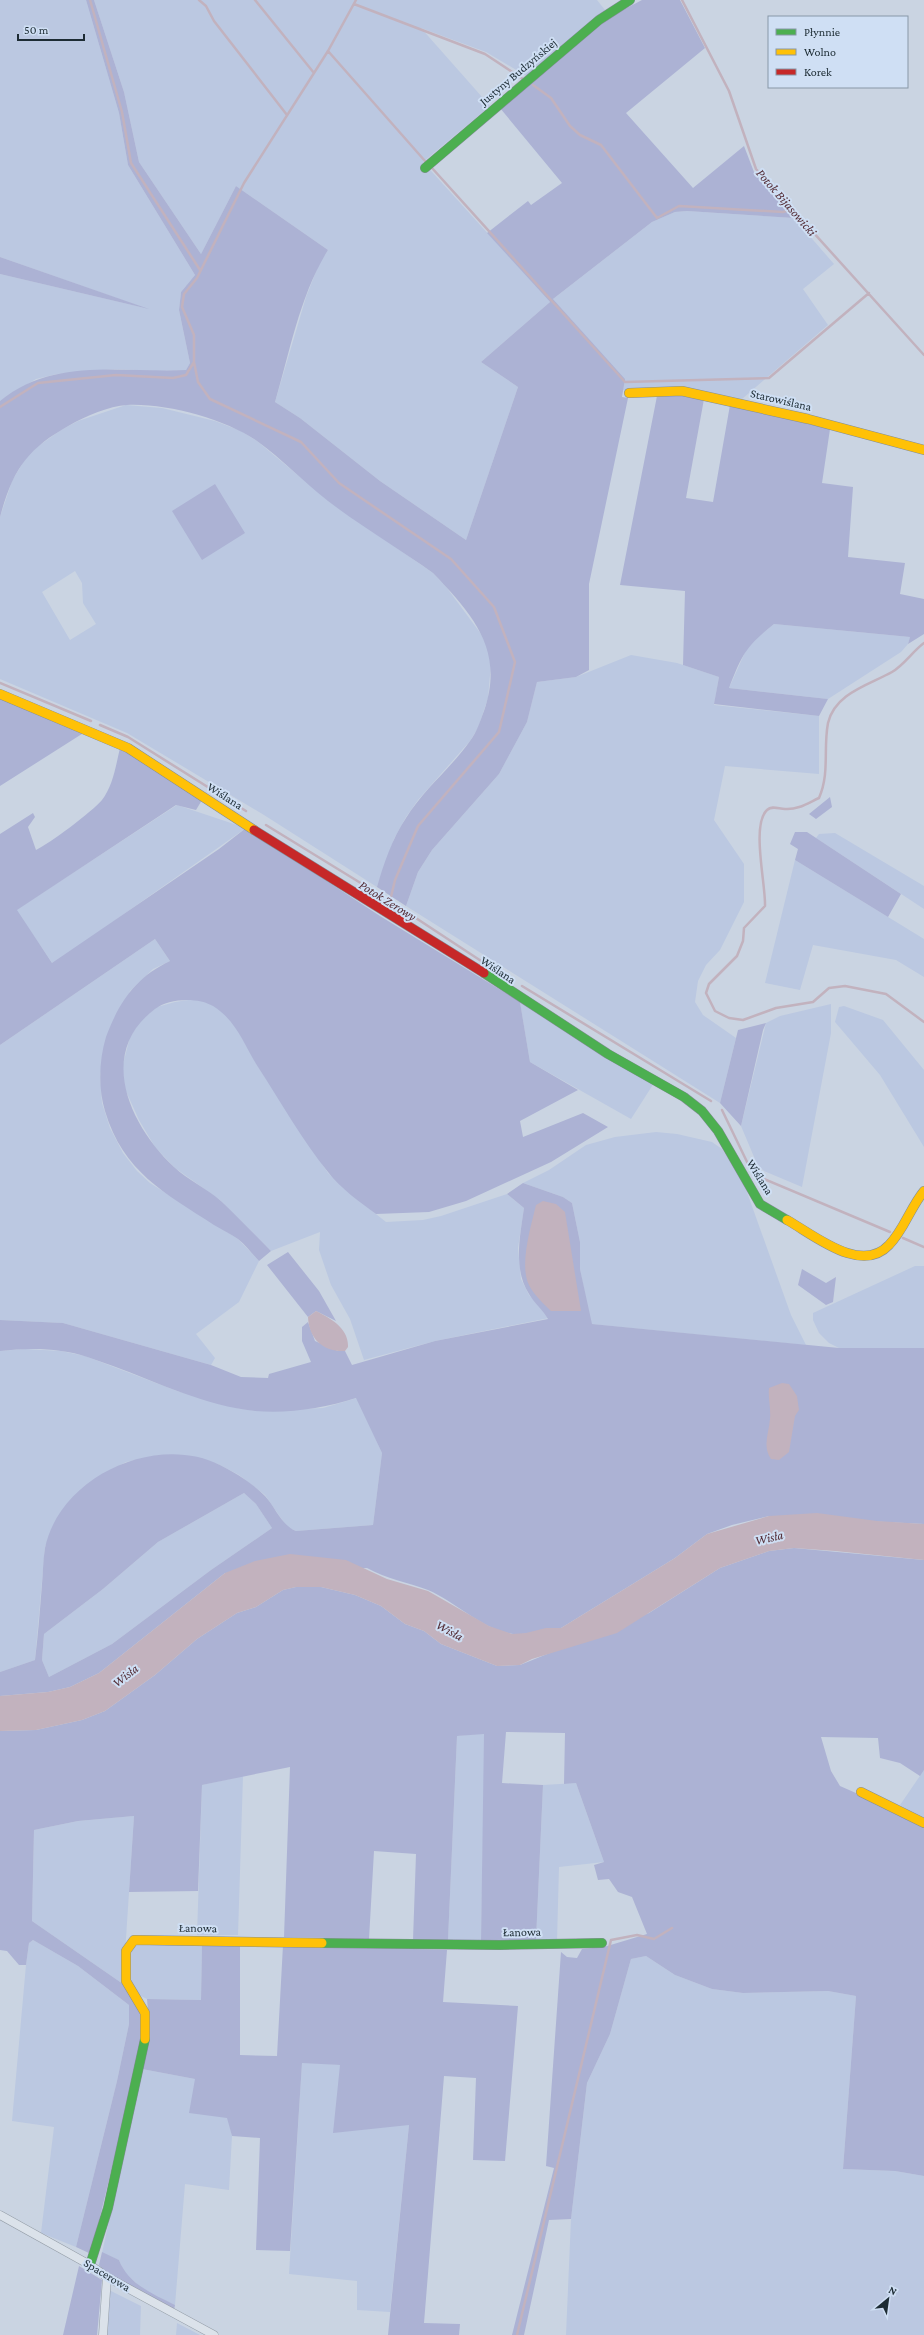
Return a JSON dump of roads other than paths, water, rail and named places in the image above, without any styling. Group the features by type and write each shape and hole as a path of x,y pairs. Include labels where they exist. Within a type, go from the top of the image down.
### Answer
{"street":[{"name":"Justyny Budzyńskiej","path":"425,168 598,20 630,0"},
{"name":"Starowiślana","path":"629,393 682,391 808,419 924,450"},
{"name":"Wiślana","path":"0,694 128,748 307,864 432,940 602,1050 684,1097 702,1111 718,1131 760,1204 845,1254 850,1256 867,1257 889,1247 915,1199 924,1191"},
{"path":"861,1792 924,1823"},
{"name":"Łanowa","path":"90,2265 108,2208 146,2034 145,2013 126,1981 126,1951 134,1940 176,1939 500,1944 602,1943"},
{"name":"Spacerowa","path":"0,2215 90,2265 107,2277 214,2335"},
{"path":"103,2335 107,2277"}],"water":[{"path":"543,1201 556,1204 565,1212 581,1311 551,1311 536,1296 526,1277 525,1267 529,1234 536,1205"},
{"path":"316,1311 333,1320 342,1329 347,1340 348,1347 345,1351 330,1349 319,1343 314,1338 309,1325 308,1317"},
{"path":"782,1383 789,1384 797,1396 799,1410 795,1416 789,1452 779,1460 771,1459 768,1454 766,1444 770,1415 769,1388"},
{"name":"Wisła","path":"817,1513 877,1521 924,1524 924,1560 794,1548 769,1551 720,1568 617,1633 532,1659 520,1665 497,1666 441,1644 424,1631 405,1624 381,1606 355,1595 321,1587 296,1587 283,1590 256,1607 237,1613 197,1639 155,1675 105,1711 82,1720 36,1730 0,1731 0,1696 48,1692 70,1687 99,1673 225,1573 255,1561 290,1554 346,1560 387,1579 428,1591 489,1626 512,1634 526,1633 546,1628 561,1628 675,1558 707,1534 769,1516"}],"waterway":[{"path":"90,0 122,112 131,163 200,270"},
{"path":"199,0 206,6 214,21 287,115"},
{"path":"255,0 314,73"},
{"path":"0,407 38,383 116,375 173,378 186,375 194,362 194,335 182,307 184,294 197,278 244,183 328,51 356,0"},
{"name":"Potok Bijasowicki","path":"682,0 729,91 756,169 924,355"},
{"path":"354,4 485,54 523,79"},
{"path":"328,51 425,161"},
{"path":"533,85 551,98 570,126 580,135 601,145 657,218 679,206 783,212 792,209"},
{"path":"432,168 625,382 769,378 869,293"},
{"path":"194,362 198,382 210,399 301,442 339,483 451,559 494,607 515,662 499,732 418,826 395,880 390,901"},
{"name":"Potok Bijasowicki","path":"924,643 892,672 854,691 838,704 828,723 824,779 819,798 803,806 790,809 773,807 767,810 762,818 760,828 760,856 765,906 744,928 743,941 737,956 709,984 706,993 715,1011 729,1018 743,1020 776,1008 813,1002 829,988 845,986 886,994 924,1022"},
{"path":"0,683 91,721"},
{"path":"100,725 128,737 246,811"},
{"name":"Potok Zerowy","path":"266,825 390,901 507,978"},
{"path":"522,986 711,1101"},
{"path":"722,1110 749,1166 757,1176 890,1232"},
{"path":"903,1238 924,1247"},
{"path":"517,2335 611,1940 637,1935 654,1939 672,1928"}]}
